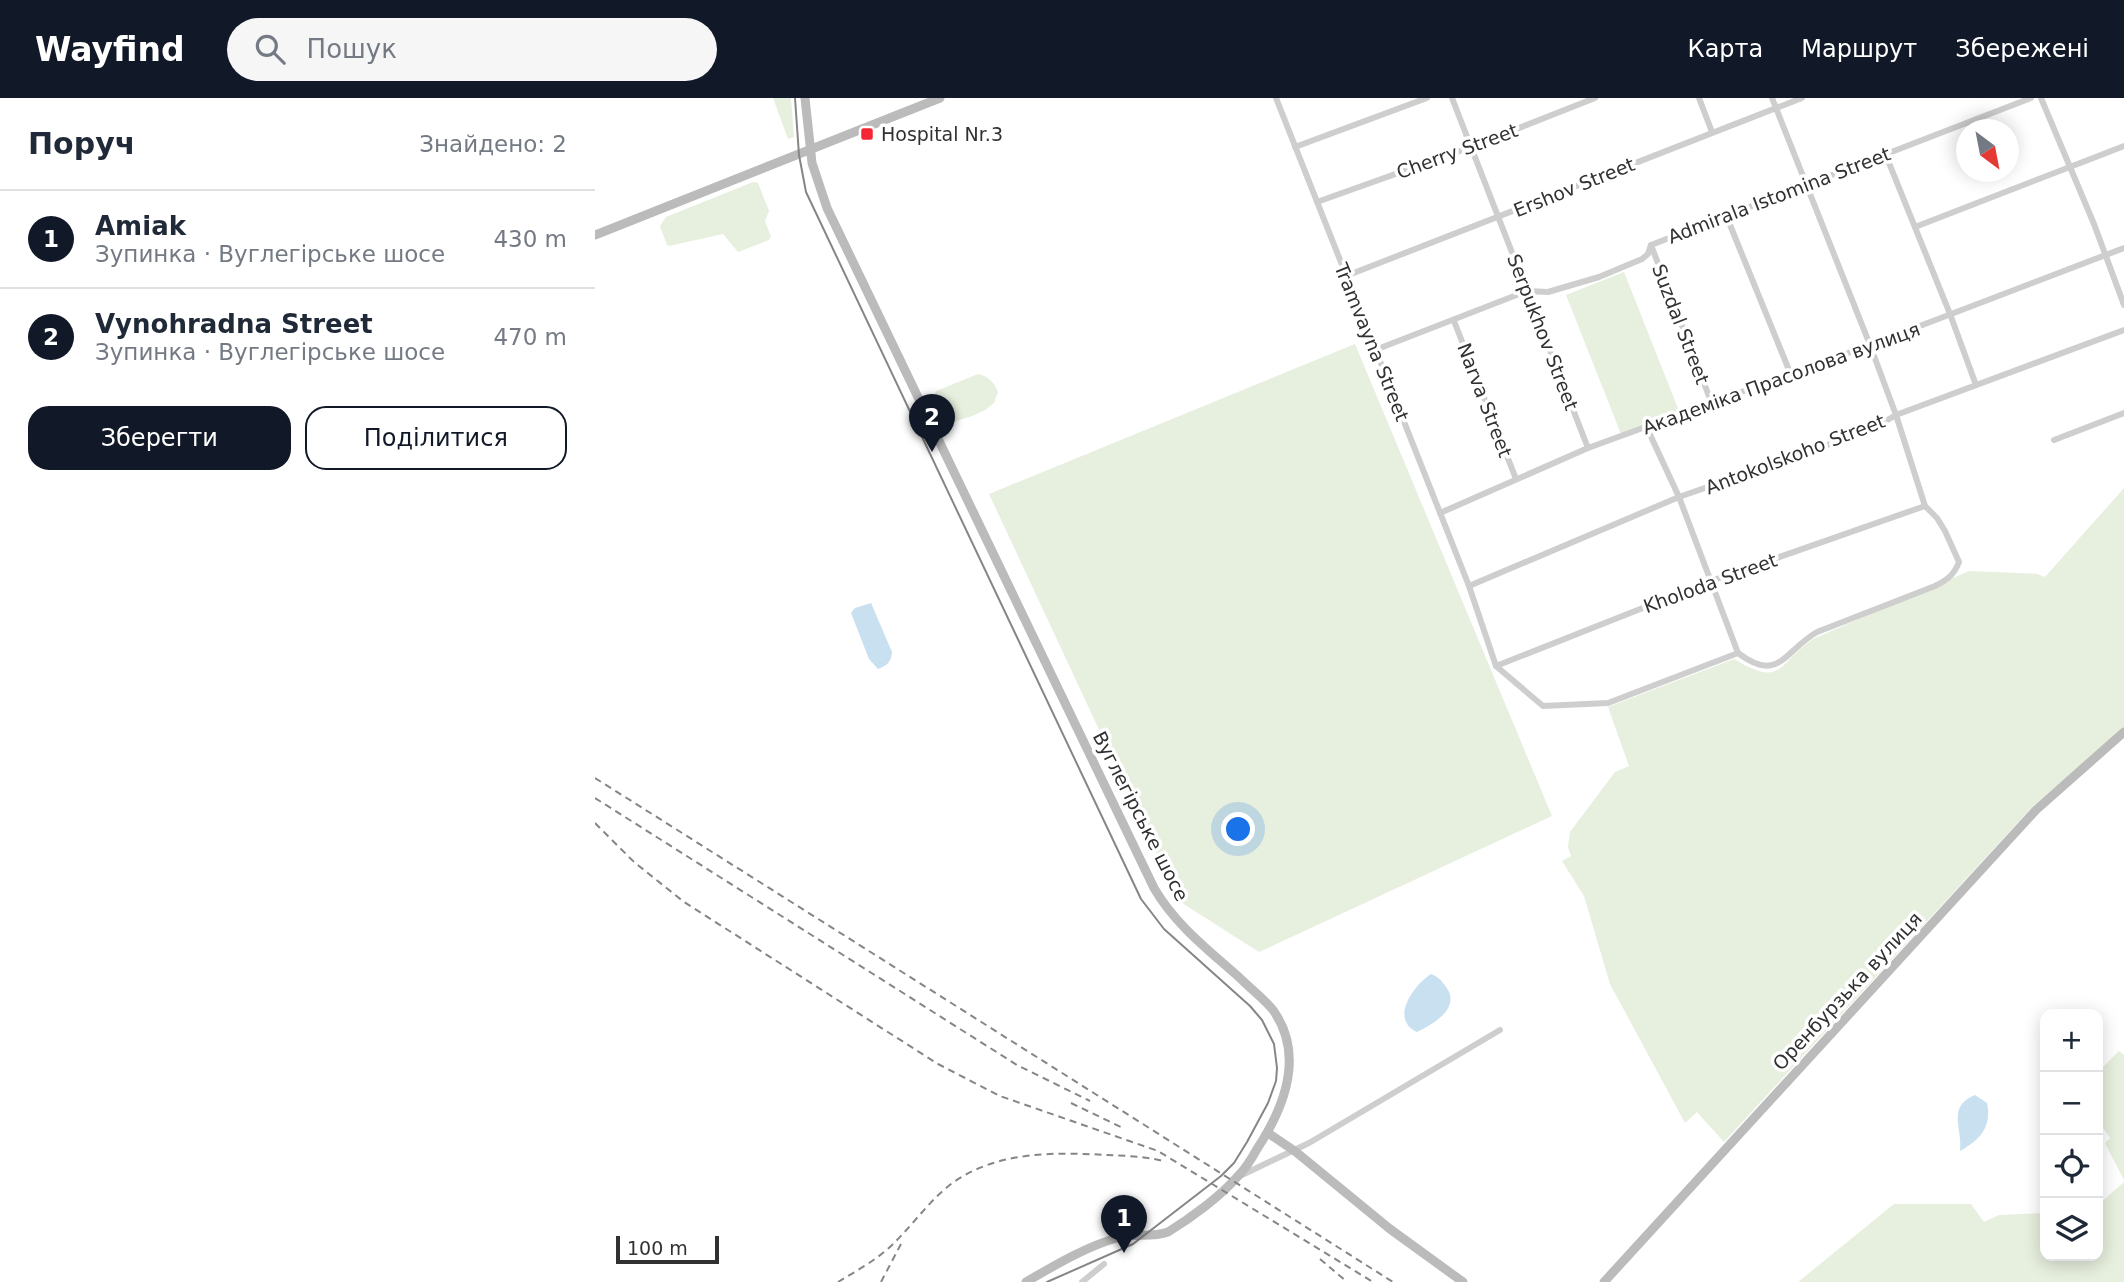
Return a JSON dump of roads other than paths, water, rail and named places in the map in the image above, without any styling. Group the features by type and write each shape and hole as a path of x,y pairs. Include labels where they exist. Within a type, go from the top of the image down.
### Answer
{"street":[{"name":"Вуглегірське шосе","path":"804,98 815,176 835,223 1154,888 1178,923 1266,1002 1277,1017 1289,1052 1289,1073 1284,1099 1268,1133 1238,1177 1168,1232 1117,1237 1026,1282"},
{"path":"595,235 940,98"},
{"name":"Tramvayna Street","path":"1276,98 1469,586 1496,666"},
{"path":"1295,147 1427,98"},
{"name":"Serpukhov Street","path":"1452,98 1588,448"},
{"name":"Cherry Street","path":"1317,202 1471,147 1595,98"},
{"path":"1699,98 1712,132"},
{"path":"1647,428 1679,497 1738,653 1757,666 1775,665 1817,632 1947,580 1954,574 1959,562 1945,531 1925,506 1870,345 1772,98"},
{"name":"Ershov Street","path":"1346,275 1802,98"},
{"name":"Admirala Istomina Street","path":"1375,350 1527,291 1548,292 1599,277 1642,259 1648,254 1651,245 1805,183 2031,98"},
{"path":"2041,98 2106,254 2124,305"},
{"path":"1915,227 2124,146"},
{"path":"1885,153 1976,385"},
{"path":"1725,215 1791,375"},
{"name":"Suzdal Street","path":"1651,245 1712,404"},
{"name":"Академіка Прасолова вулиця","path":"1440,513 1588,448 1791,375 2124,248"},
{"name":"Narva Street","path":"1454,321 1516,479"},
{"name":"Antokolskoho Street","path":"1469,586 1679,497 1870,430 1896,415 2124,330"},
{"path":"2055,440 2124,414"},
{"name":"Kholoda Street","path":"1496,666 1711,581 1925,506"},
{"path":"1496,666 1543,706 1608,703 1738,653"},
{"name":"Оренбурзька вулиця","path":"1604,1282 2036,810 2124,732"},
{"path":"1238,1177 1294,1151 1500,1030"},
{"path":"1268,1133 1390,1229 1463,1282"},
{"path":"1082,1282 1104,1264"}],"water":[{"path":"871,603 892,652 888,663 878,669 869,659 851,613 855,608"},
{"path":"1431,974 1446,987 1450,1004 1436,1021 1417,1032 1405,1019 1407,1002"},
{"path":"1975,1095 1987,1103 1988,1119 1979,1137 1960,1151 1958,1112 1966,1100"}],"tram line":[{"path":"795,98 799,155 806,192 1141,899 1164,929 1250,1006 1262,1020 1274,1044 1276,1081 1268,1103 1234,1163 1133,1244 1047,1282"}],"railway":[{"path":"595,778 1393,1282"},
{"path":"595,798 1017,1065 1090,1101"},
{"path":"595,823 634,862 684,902 938,1064 1000,1096 1158,1151 1373,1282"},
{"path":"1071,1103 1125,1129"},
{"path":"838,1282 885,1251 951,1184 987,1165 1046,1154 1137,1157 1166,1162"},
{"path":"881,1282 902,1242"},
{"path":"1320,1259 1347,1282"}],"place":[{"name":"Hospital Nr.3","path":"867,134"},
{"name":"Vynohradna Street","path":"932,452"},
{"name":"Amiak","path":"1124,1253"}]}
